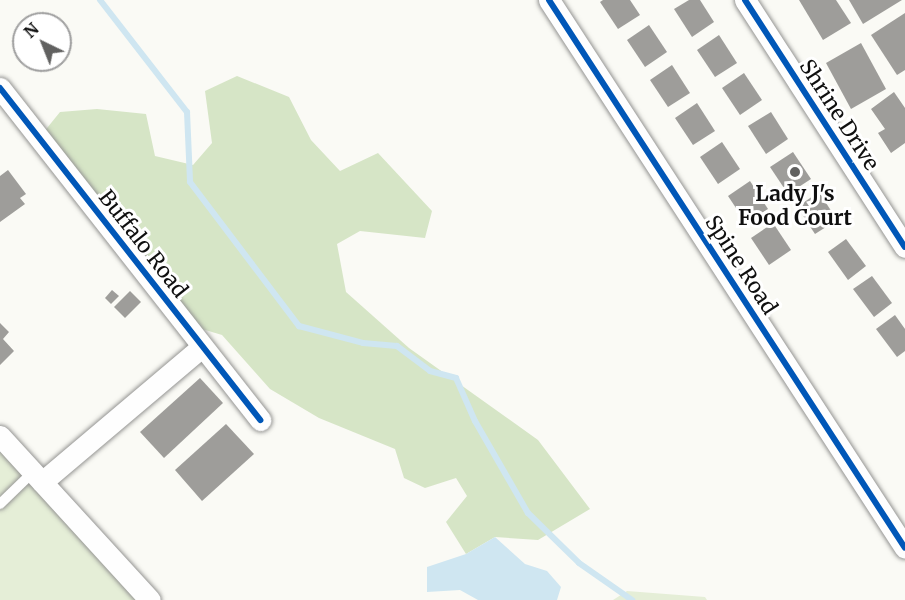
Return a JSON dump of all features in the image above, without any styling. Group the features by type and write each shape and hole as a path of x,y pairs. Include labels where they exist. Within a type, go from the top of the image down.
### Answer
{"street":[{"name":"Spine Road","path":"549,0 905,549"},
{"name":"Shrine Drive","path":"745,0 905,247"},
{"name":"Buffalo Road","path":"0,88 260,420"},
{"path":"38,477 202,347"},
{"path":"0,436 150,600"}],"lane":[{"path":"0,504 38,477"}],"green space":[{"path":"237,76 289,97 311,140 340,171 378,153 432,211 425,238 360,231 337,244 346,292 409,348 538,440 590,509 538,540 495,537 466,554 446,522 467,496 456,478 425,488 404,478 395,449 319,418 270,389 222,335 202,329 43,133 60,112 97,109 146,114 155,156 193,165 212,143 205,91"},
{"path":"0,425 150,600 0,600"},
{"path":"627,591 705,597 707,600 613,600"}],"water":[{"path":"495,537 525,564 547,571 561,587 557,600 478,600 460,590 427,592 427,567 466,554"}],"building":[{"path":"630,0 640,15 618,29 600,2"},
{"path":"689,0 700,0 714,22 692,37 674,9"},
{"path":"799,0 836,0 851,23 823,40"},
{"path":"849,0 902,0 863,24"},
{"path":"905,13 905,70 897,75 871,35"},
{"path":"649,25 667,52 645,67 627,40"},
{"path":"719,35 737,63 715,77 697,50"},
{"path":"861,43 886,89 851,109 826,63"},
{"path":"672,65 690,93 668,107 650,80"},
{"path":"744,73 762,100 740,115 722,88"},
{"path":"894,92 905,108 905,143 891,153 878,133 885,129 871,109"},
{"path":"697,103 715,131 693,145 675,118"},
{"path":"771,112 788,139 766,154 748,126"},
{"path":"722,142 740,169 718,184 700,157"},
{"path":"793,152 811,179 788,194 770,167"},
{"path":"8,170 26,194 20,198 25,204 0,222 0,176"},
{"path":"750,181 768,209 746,223 728,196"},
{"path":"819,192 837,220 815,234 797,207"},
{"path":"773,223 791,250 769,265 751,238"},
{"path":"846,239 866,266 848,280 828,252"},
{"path":"872,276 892,303 874,317 853,289"},
{"path":"112,290 119,296 111,304 105,298"},
{"path":"130,291 141,302 125,318 114,307"},
{"path":"895,315 905,329 905,351 897,357 876,329"},
{"path":"0,323 9,332 3,339 14,351 0,365"},
{"path":"200,378 223,403 164,458 140,432"},
{"path":"226,424 254,454 202,501 175,470"}],"waterway":[{"path":"100,0 187,112 190,182 299,326 363,343 397,346 430,371 456,378 475,421 528,513 579,563 632,600"}],"cycle path":[{"path":"549,0 905,548"},
{"path":"745,0 905,247"},
{"path":"0,88 260,420"}],"place":[{"name":"Lady J's Food Court","path":"795,172"}]}
